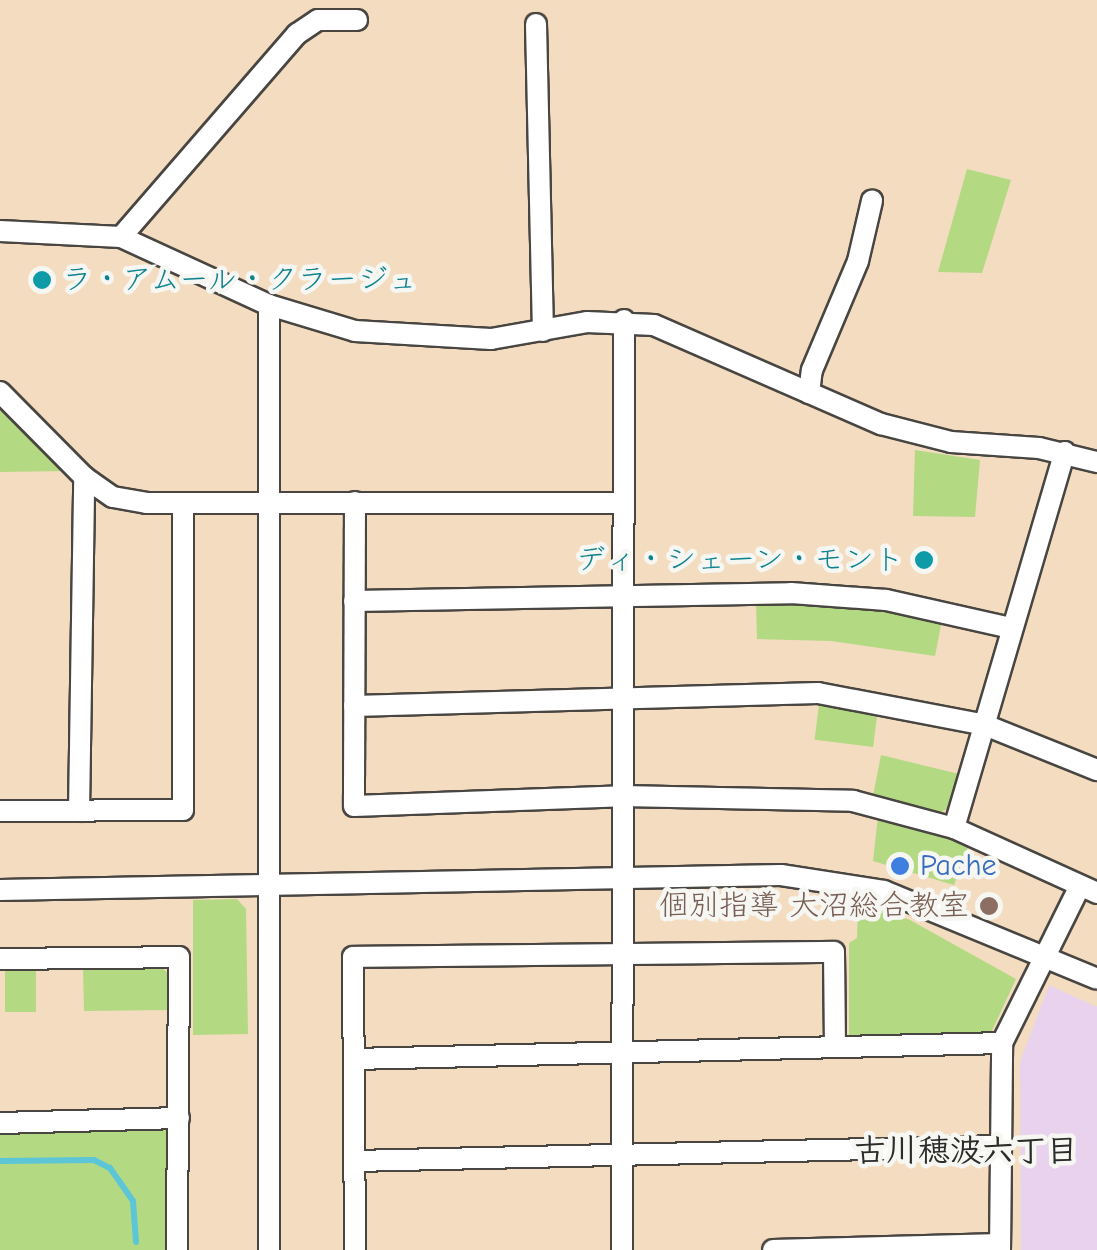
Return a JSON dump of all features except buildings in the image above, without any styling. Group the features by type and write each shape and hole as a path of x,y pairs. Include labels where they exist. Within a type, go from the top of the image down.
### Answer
{"street":[{"path":"121,237 306,26 357,20"},
{"path":"536,24 543,331"},
{"path":"809,393 812,370 858,261 872,201"},
{"path":"0,230 121,237 269,305 329,325 408,337 491,339 624,320 654,325 916,435 1066,452 1097,462"},
{"path":"268,1250 269,305"},
{"path":"622,1250 624,320"},
{"path":"0,392 84,476 112,497 182,503 623,503"},
{"path":"954,828 1010,628 1066,452"},
{"path":"79,811 84,476"},
{"path":"355,502 354,806 622,796 795,795 895,810 954,828 1088,889 1046,955 1002,1043 1000,1247 773,1250"},
{"path":"0,812 183,810 182,503"},
{"path":"354,601 622,594 886,600 1010,628"},
{"path":"354,706 818,694 984,724 1097,770"},
{"path":"0,890 781,875 834,881 900,896 1097,979"},
{"path":"356,1250 353,957 834,952 835,1047"},
{"path":"0,959 178,957 178,1250"},
{"path":"354,1059 1002,1043"},
{"path":"0,1123 179,1118"},
{"path":"355,1162 999,1146"}],"shaded area":[{"path":"1049,985 1097,1007 1097,1250 1021,1250 1020,1062"}],"green space":[{"path":"967,169 1011,180 982,273 938,272"},
{"path":"7,408 67,471 0,472 0,411"},
{"path":"915,450 980,460 975,517 913,516"},
{"path":"756,601 875,607 942,620 935,656 831,641 757,639"},
{"path":"819,704 878,711 873,747 815,740"},
{"path":"881,755 959,774 951,807 937,814 873,796"},
{"path":"878,816 969,845 954,885 873,861"},
{"path":"237,899 246,909 248,1034 193,1035 193,900"},
{"path":"858,903 910,920 1016,979 990,1035 849,1037 849,943 857,938"},
{"path":"83,967 161,967 171,976 170,1010 84,1011"},
{"path":"5,970 36,970 36,1012 5,1012"},
{"path":"0,1128 167,1128 167,1250 0,1250"}],"waterway":[{"path":"0,1161 94,1160 110,1168 133,1201 136,1242"}],"place":[{"name":"ラ・アムール・クラージュ","path":"42,280"},
{"name":"ディ・シェーン・モント","path":"924,560"},
{"name":"Pache","path":"900,866"},
{"name":"個別指導 大沼総合教室","path":"989,906"}],"district":[{"name":"古川穂波六丁目","path":"966,1151"}]}
